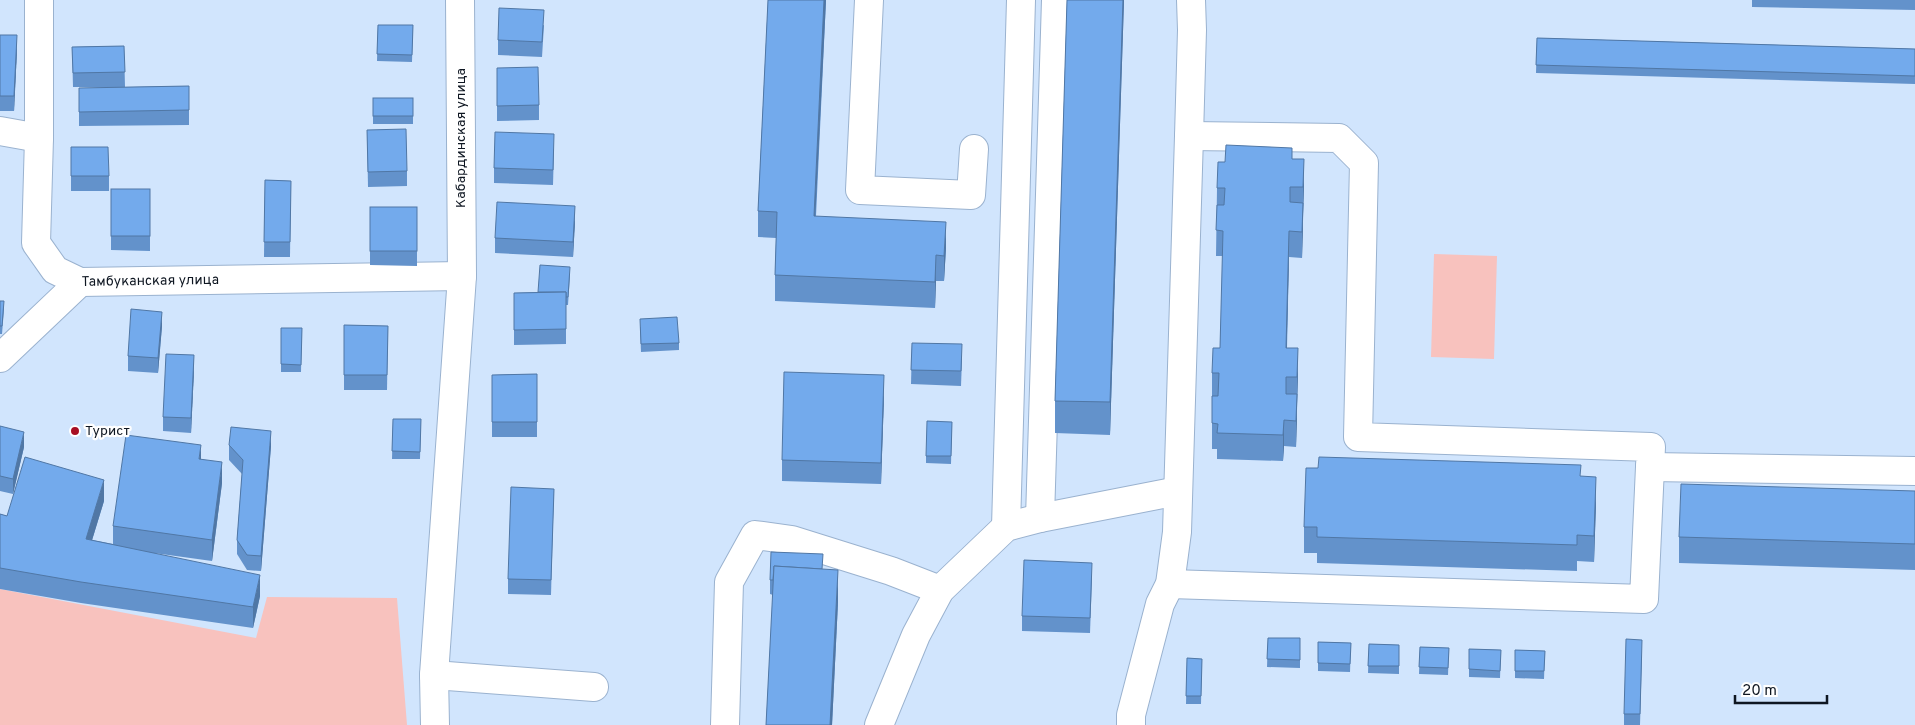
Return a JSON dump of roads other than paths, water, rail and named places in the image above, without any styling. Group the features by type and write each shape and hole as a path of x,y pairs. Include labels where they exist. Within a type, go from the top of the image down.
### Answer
{"street":[{"name":"Тамбуканская улица","path":"39,0 39,138 36,243 56,270 80,282 462,276"},
{"name":"Кабардинская улица","path":"435,725 434,676 462,276 460,0"},
{"path":"869,0 860,190 971,195 974,149"},
{"path":"1006,527 1021,0"},
{"path":"1040,518 1056,0"},
{"path":"1131,725 1131,715 1160,604 1170,584 1177,532 1192,30 1191,0"},
{"path":"0,131 39,138"},
{"path":"1170,584 1644,599 1651,447 1358,437 1364,164 1339,138 1189,136"},
{"path":"0,358 80,282"},
{"path":"1650,467 1915,471"},
{"path":"879,725 916,635 940,590 1006,527 1040,518 1178,490"},
{"path":"725,725 729,582 755,535 792,540 892,571 940,590"},
{"path":"434,676 594,687"}],"place":[{"name":"Турист","path":"75,431"}]}
